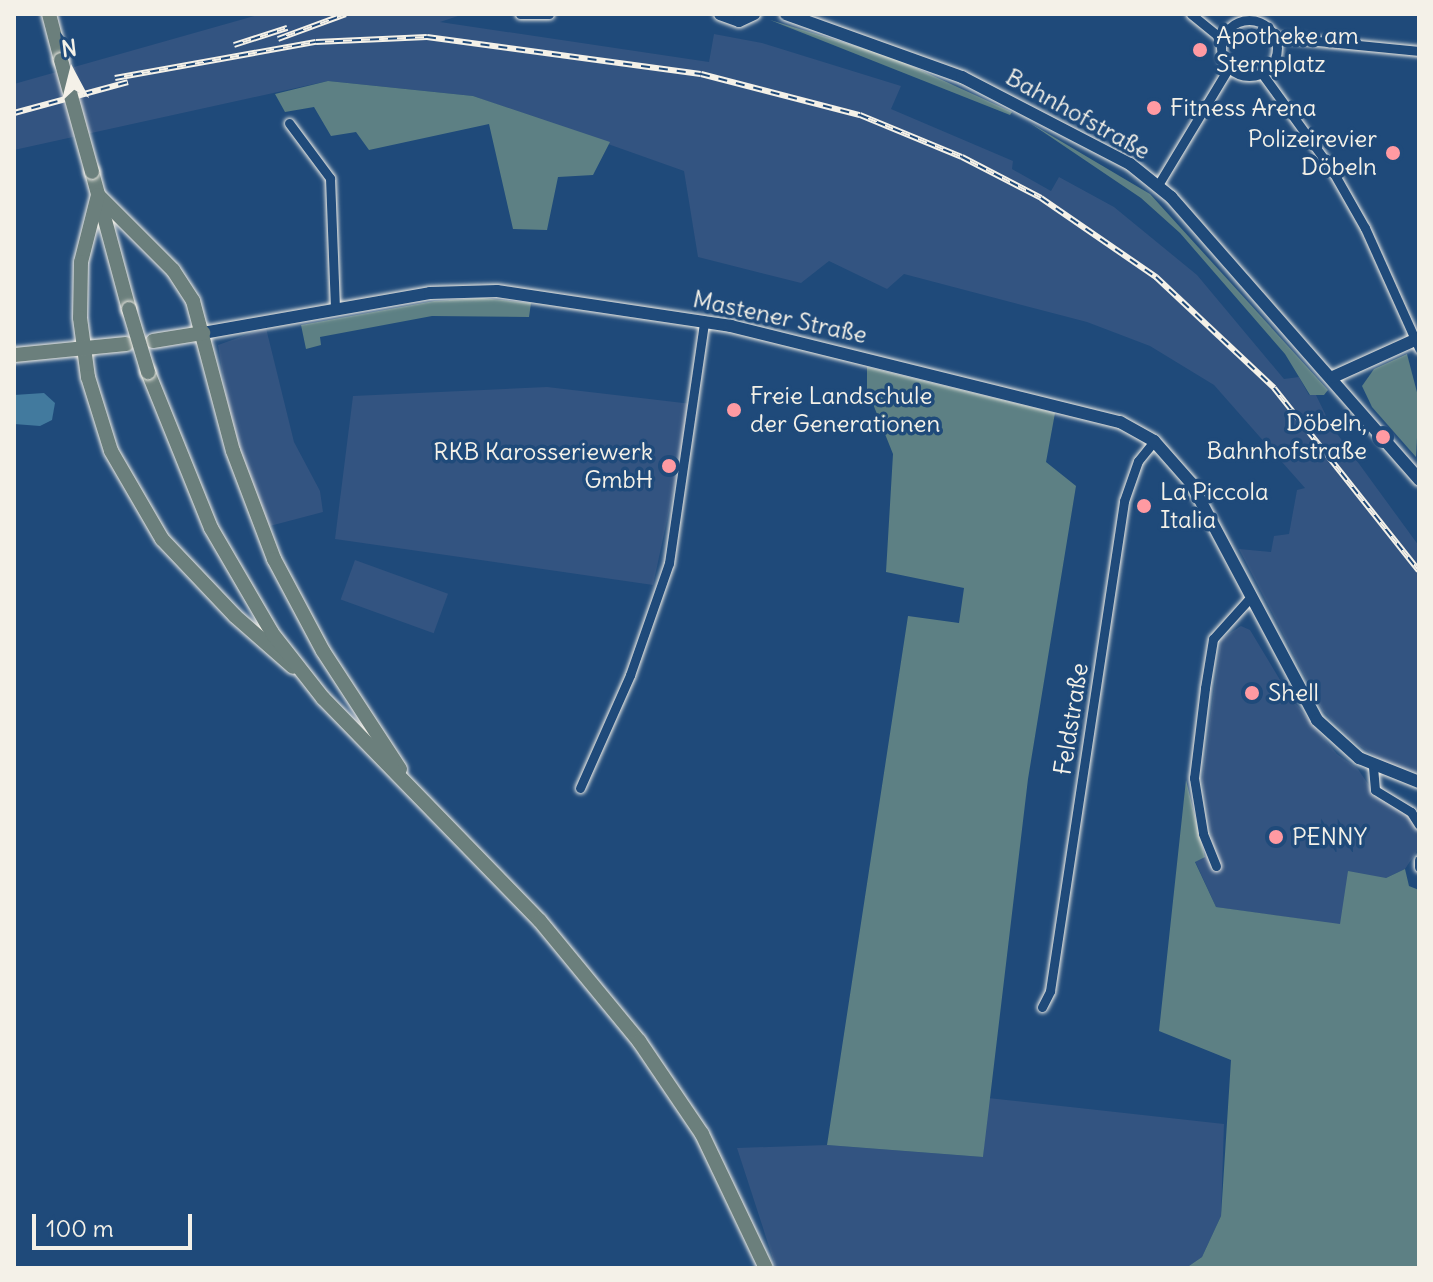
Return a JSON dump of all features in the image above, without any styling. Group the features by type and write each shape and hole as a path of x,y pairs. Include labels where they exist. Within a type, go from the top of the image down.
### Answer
{"main road":[{"path":"720,14 739,21 754,14"},
{"name":"Bahnhofstraße","path":"786,14 896,51 1001,95 1104,149 1158,185 1417,473"},
{"path":"51,19 148,372 211,528 250,599 301,672"},
{"path":"98,195 173,270 193,301 233,451 274,559 323,651 409,786"},
{"path":"98,195 79,277 84,350 98,415 135,499 162,539 235,616 301,672 540,921 639,1041 702,1134 766,1268"},
{"name":"Mastener Straße","path":"203,333 335,308 476,289 704,322 1063,404 1120,422 1154,441 1191,483 1249,599 1317,720 1347,750 1373,767 1419,782"},
{"path":"153,341 203,333"},
{"path":"1333,377 1418,342"},
{"path":"14,355 126,344"}],"street":[{"path":"520,14 549,14"},
{"path":"1191,14 1221,38"},
{"path":"1228,69 1221,55 1221,38 1238,22 1255,17 1277,37 1419,51"},
{"path":"1263,75 1277,51 1277,37"},
{"path":"1158,185 1228,69"},
{"path":"1228,69 1263,75 1357,214 1418,342"},
{"path":"289,123 330,178 335,308"},
{"path":"580,788 630,675 669,563 704,322"},
{"name":"Feldstraße","path":"1042,1007 1050,991 1124,501 1138,461 1154,441"},
{"path":"1216,866 1203,833 1194,778 1201,717 1213,639 1249,599"},
{"name":"Mastener Straße","path":"1373,767 1375,790 1411,812 1419,825"},
{"path":"1419,860 1419,867"}],"shaded area":[{"path":"261,14 464,14 440,22 709,62 714,34 762,43 901,86 891,109 1013,161 1012,169 1051,191 1059,177 1114,207 1197,275 1284,379 1299,377 1309,395 1316,395 1330,424 1419,546 1419,773 1389,765 1354,742 1323,711 1239,549 1271,552 1274,536 1289,534 1297,490 1305,488 1214,385 1150,346 1087,322 904,274 887,289 829,261 801,283 698,257 684,171 473,96 328,81 14,150 14,84"},
{"path":"266,328 294,442 320,491 323,512 266,527 230,421 218,345"},
{"path":"547,387 692,404 653,585 335,539 353,396"},
{"path":"44,393 55,403 52,420 40,426 14,424 14,395"},
{"path":"355,560 448,594 434,633 341,599"},
{"path":"1241,626 1250,630 1291,698 1337,754 1358,769 1372,790 1409,815 1418,829 1417,851 1405,869 1386,878 1340,925 1216,907 1195,861 1214,852 1202,780 1221,639"},
{"path":"988,1098 1224,1124 1221,1216 1202,1257 1186,1268 776,1268 737,1148 827,1145 983,1157"}],"green space":[{"path":"770,20 892,57 1012,112 1010,115"},
{"path":"328,81 473,96 610,142 593,175 558,177 547,230 513,229 489,124 369,150 356,132 331,136 314,107 285,112 275,94"},
{"path":"1030,123 1150,194 1328,390 1324,395 1310,395 1285,354 1180,233 1141,198"},
{"path":"482,298 531,303 529,317 432,316 320,337 321,345 306,349 301,325 434,301"},
{"path":"1407,354 1419,400 1416,457 1372,407 1362,386 1374,369"},
{"path":"867,367 1055,413 1046,462 1076,486 1028,779 983,1157 827,1145 908,616 959,623 964,588 886,572 893,454 867,389"},
{"path":"1186,780 1205,857 1195,862 1216,907 1340,924 1348,871 1386,878 1405,869 1409,886 1419,890 1419,1268 1186,1268 1202,1257 1221,1216 1231,1060 1159,1031"}],"railway":[{"path":"278,39 346,14"},
{"path":"234,45 287,28"},
{"path":"115,78 316,42 427,37 701,74 860,115 962,157 1041,198 1156,277 1274,388 1419,571"},
{"path":"14,113 128,82"}],"place":[{"name":"Apotheke am Sternplatz","path":"1200,50"},
{"name":"Fitness Arena","path":"1154,108"},
{"name":"Polizeirevier Döbeln","path":"1393,153"},
{"name":"Freie Landschule der Generationen","path":"734,410"},
{"name":"Döbeln, Bahnhofstraße","path":"1383,437"},
{"name":"RKB Karosseriewerk GmbH","path":"669,466"},
{"name":"La Piccola Italia","path":"1144,506"},
{"name":"Shell","path":"1252,693"},
{"name":"PENNY","path":"1276,837"}]}
